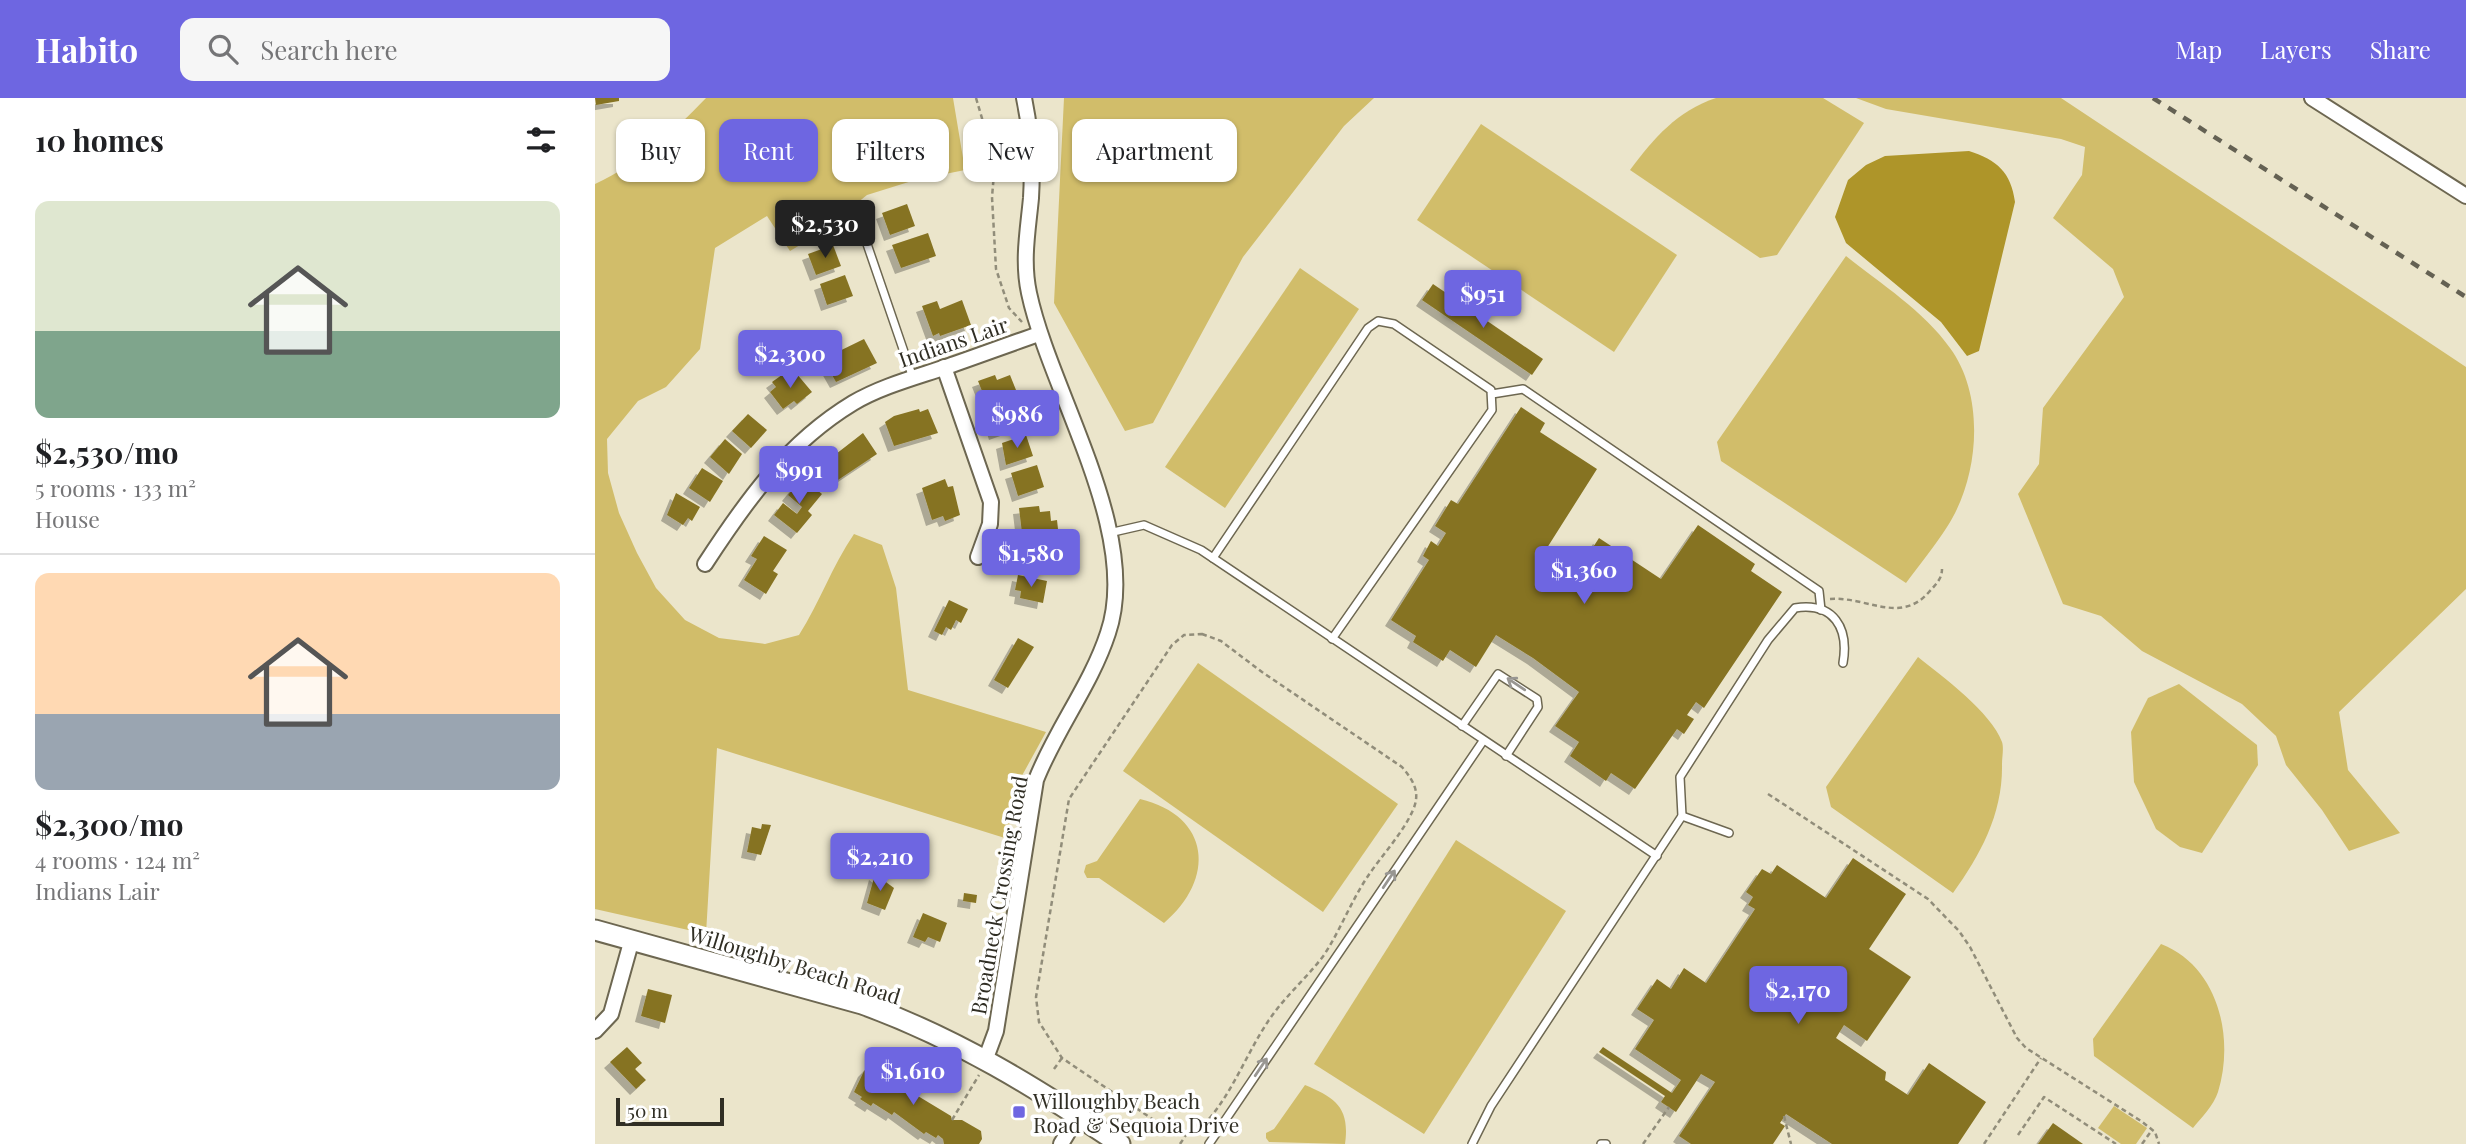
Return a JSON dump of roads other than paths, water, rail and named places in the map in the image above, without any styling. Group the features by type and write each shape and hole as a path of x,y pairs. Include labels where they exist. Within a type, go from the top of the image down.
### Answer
{"street":[{"name":"Broadneck Crossing Road","path":"983,1067 996,1031 1036,780 1048,750 1109,632 1115,600 1109,534 1092,475 1039,334 1028,290 1025,257 1031,195 1031,142 1024,98"},
{"path":"2312,98 2466,196"},
{"name":"Indians Lair","path":"705,564 751,494 817,429 854,402 913,377 1039,334"},
{"path":"944,367 991,502 990,524 978,557"},
{"name":"Willoughby Beach Road","path":"595,930 862,1004 1078,1116 1120,1144"},
{"path":"595,1031 611,1014 632,939"},
{"path":"1061,1144 1078,1116"}],"lane":[{"path":"863,220 867,244 913,377"},
{"path":"1213,558 1367,328 1378,321 1394,324 1492,390 1492,410 1332,639"},
{"path":"1492,394 1523,389 1819,591 1821,610"},
{"path":"1109,534 1144,525 1213,558 1657,856"},
{"path":"1472,1144 1491,1106 1682,816 1680,777 1769,640 1795,608 1810,606 1838,621 1847,643 1843,663"},
{"path":"1462,726 1494,676 1503,676 1538,703 1506,756"},
{"path":"1209,1144 1483,741"},
{"path":"1682,816 1729,833"}],"railway":[{"path":"2153,98 2466,297"}],"place":[{"name":"Willoughby Beach Road & Sequoia Drive","path":"1019,1112"}]}
